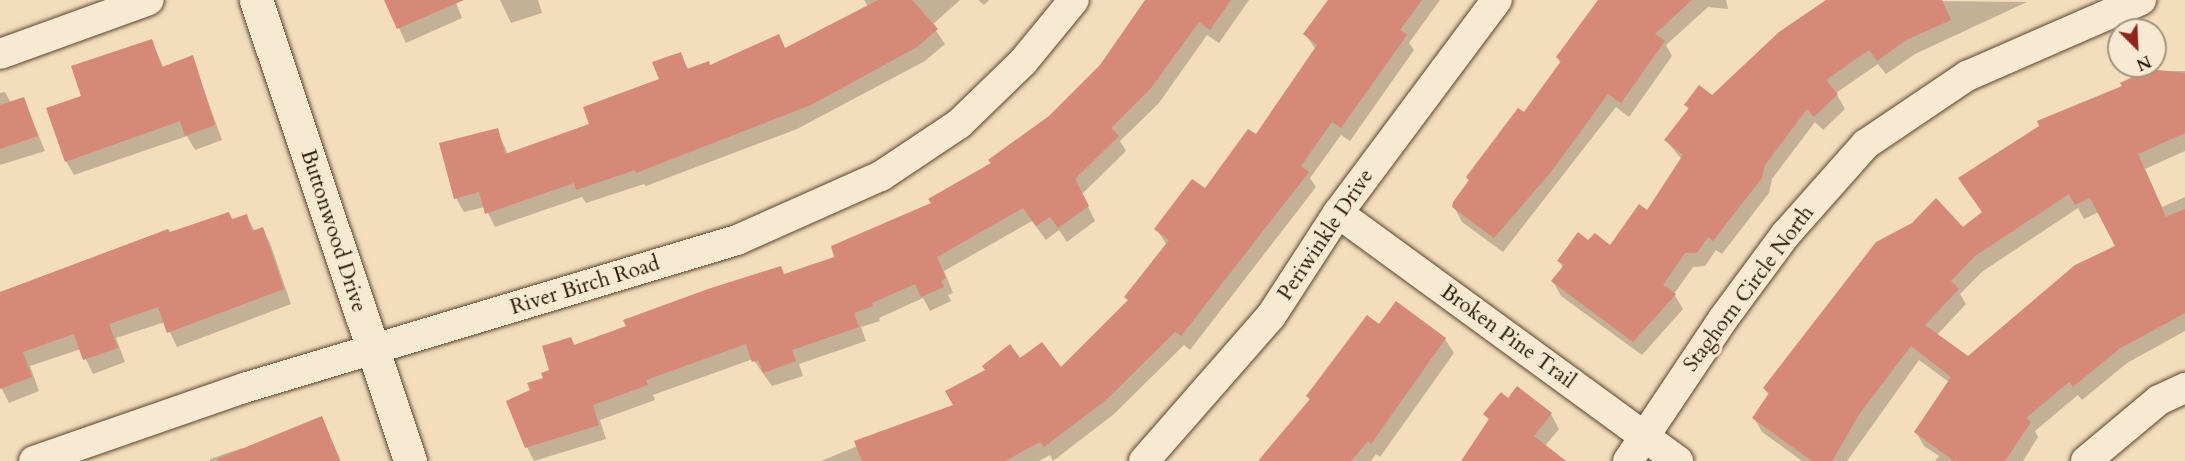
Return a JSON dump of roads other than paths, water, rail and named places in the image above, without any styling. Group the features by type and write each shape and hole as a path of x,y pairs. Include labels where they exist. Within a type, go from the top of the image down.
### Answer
{"street":[{"path":"0,54 149,0"},
{"name":"Buttonwood Drive","path":"256,0 410,461"},
{"name":"River Birch Road","path":"34,461 244,388 737,240 880,176 959,124 1023,62 1074,0"},
{"name":"Periwinkle Drive","path":"1144,461 1271,316 1338,213 1497,0"},
{"name":"Staghorn Circle North","path":"1628,461 1786,234 1866,144 1967,76 2141,0"},
{"name":"Broken Pine Trail","path":"1338,213 1678,461"},
{"path":"2086,461 2159,400 2185,388"}]}
